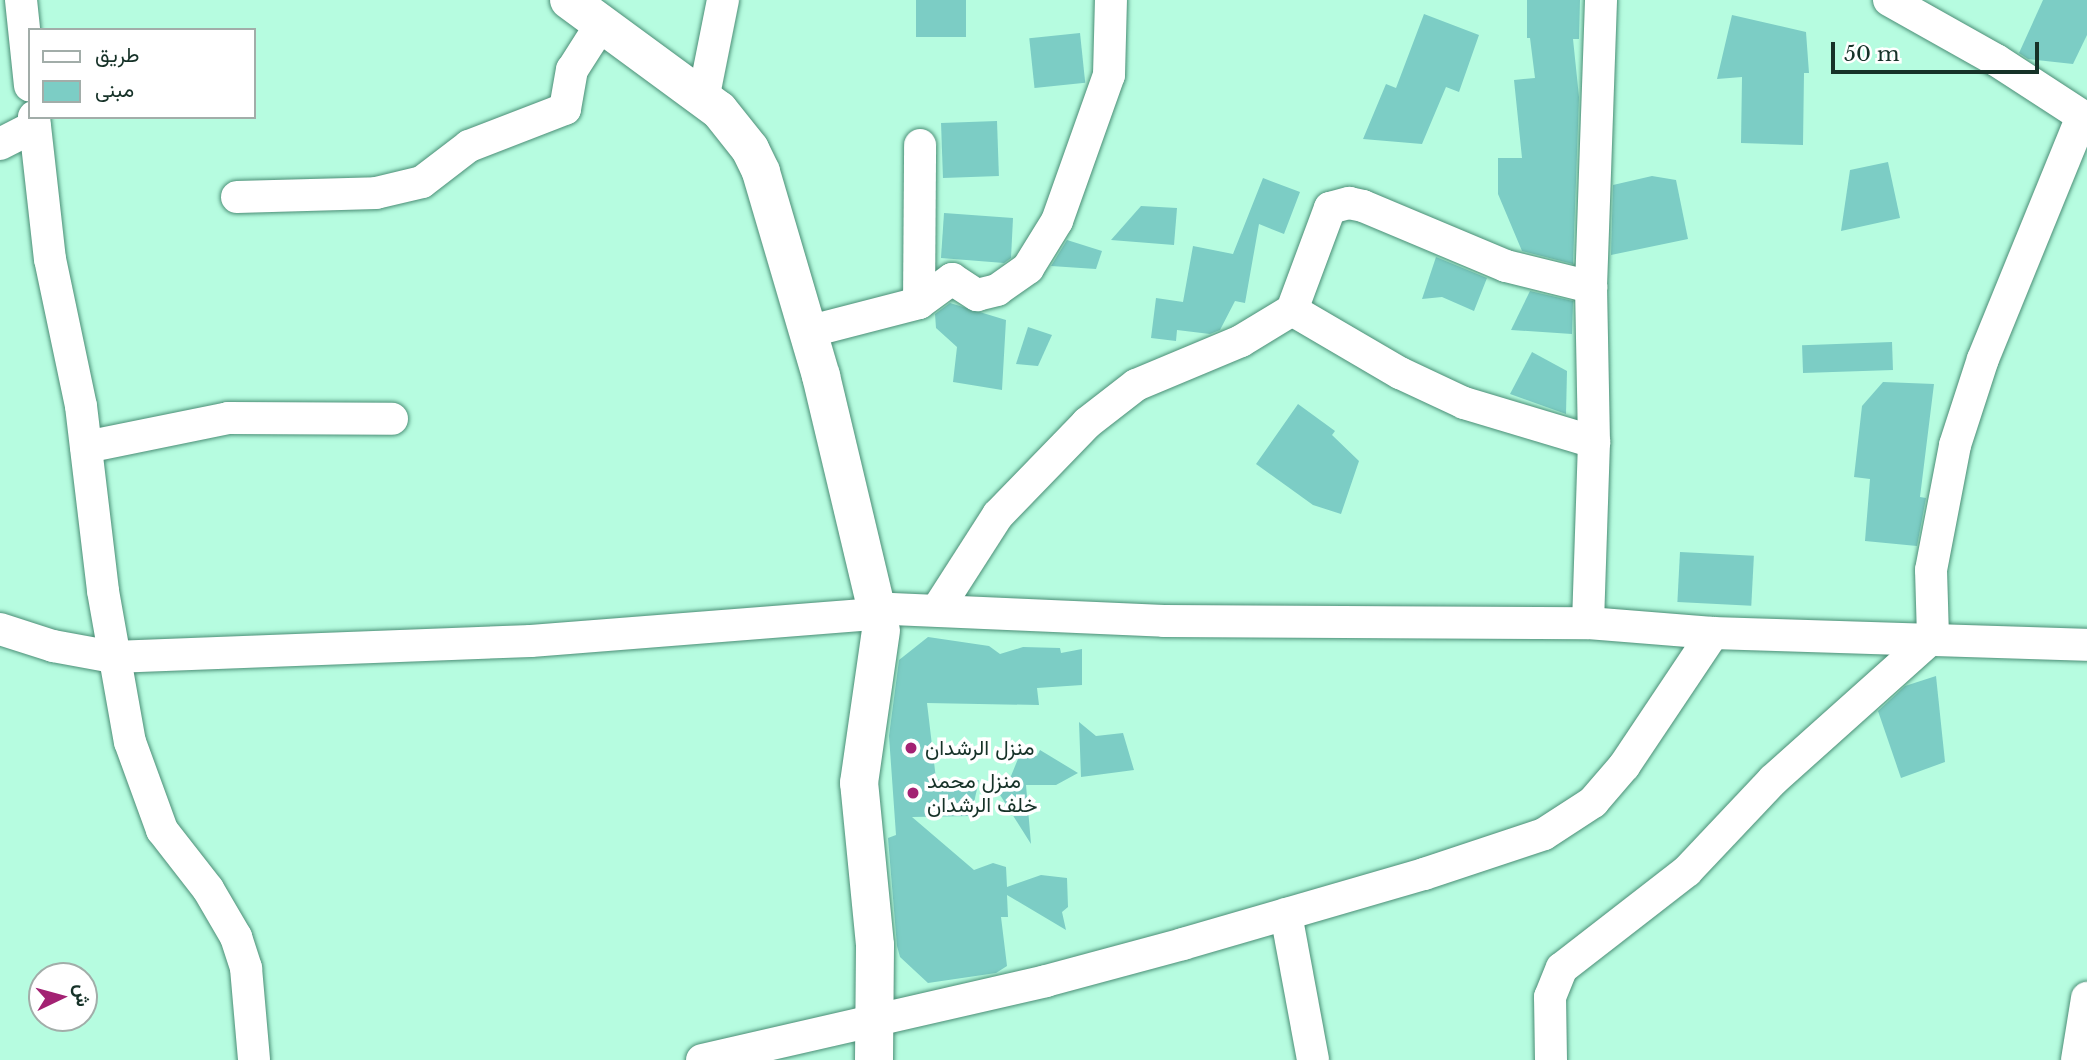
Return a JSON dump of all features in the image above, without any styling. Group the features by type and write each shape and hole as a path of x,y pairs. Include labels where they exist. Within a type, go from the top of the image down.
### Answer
{"street":[{"path":"21,0 28,67"},
{"path":"569,0 600,26 704,100 737,130 761,172 833,418 877,613 859,762 875,945 874,1060"},
{"path":"704,100 723,0"},
{"path":"807,332 919,303 952,279 977,295 1007,286 1028,268 1057,221 1109,75 1111,0"},
{"path":"1588,623 1594,442 1591,287 1601,0"},
{"path":"1551,1060 1550,998 1562,968 1687,871 1773,780 1933,637 1931,570 1955,445 1983,359 2084,118 1996,60 1889,0"},
{"path":"237,197 376,193 422,182 469,146 565,109 572,70 600,26"},
{"path":"0,144 35,122 50,259 86,447 113,657 130,742 152,808 236,937 246,968 254,1060"},
{"path":"919,303 920,145"},
{"path":"937,610 998,515 1087,423 1136,385 1241,341 1292,310 1329,208 1349,203 1506,266 1591,287"},
{"path":"1292,310 1400,373 1464,403 1594,442"},
{"path":"86,447 228,418 392,419"},
{"path":"0,629 53,646 113,657 506,643 937,610 1164,621 1588,623 1713,633 2086,640"},
{"path":"702,1060 1046,981 1424,874 1565,824 1592,802 1624,766 1713,633"},
{"path":"1286,914 1313,1060"},
{"path":"2077,1060 2087,998"}],"building":[{"path":"916,0 966,0 966,37 916,37"},
{"path":"1527,0 1580,0 1579,39 1573,39 1579,97 1573,264 1522,251 1498,194 1498,158 1522,158 1514,80 1535,78 1530,38 1527,38"},
{"path":"2043,0 2087,0 2087,35 2073,64 2028,59 2019,53"},
{"path":"1424,14 1479,35 1459,92 1446,87 1422,144 1363,139 1386,84 1396,88"},
{"path":"1732,15 1806,32 1809,73 1804,73 1803,145 1741,143 1742,77 1717,79"},
{"path":"1080,33 1085,83 1035,88 1029,38"},
{"path":"997,121 999,176 943,178 941,123"},
{"path":"1888,162 1900,218 1841,231 1850,170"},
{"path":"1652,176 1676,180 1688,239 1611,255 1613,185"},
{"path":"1263,178 1300,192 1284,234 1259,224 1245,303 1235,301 1220,330 1210,334 1177,330 1176,341 1151,338 1156,298 1183,302 1193,246 1233,254"},
{"path":"1141,206 1177,208 1174,245 1111,240"},
{"path":"944,213 1013,218 1011,258 1004,263 941,258"},
{"path":"1067,240 1102,251 1096,269 1051,266"},
{"path":"1436,257 1487,278 1474,311 1442,297 1422,299"},
{"path":"1530,291 1573,301 1572,334 1511,330"},
{"path":"950,303 1006,320 1002,390 953,382 957,347 936,328 935,314"},
{"path":"1028,327 1052,335 1038,366 1016,364"},
{"path":"1892,342 1893,370 1803,373 1802,345"},
{"path":"1532,352 1567,371 1566,414 1510,394"},
{"path":"1883,382 1934,384 1920,497 1926,498 1917,546 1865,541 1870,479 1854,477 1862,406"},
{"path":"1298,404 1335,431 1332,435 1359,461 1341,514 1313,505 1256,464"},
{"path":"1680,552 1754,556 1751,606 1677,602"},
{"path":"928,637 989,646 1000,654 1023,647 1060,648 1061,653 1082,649 1082,685 1037,688 1039,705 927,703 936,779 958,783 979,780 971,816 912,817 974,870 993,863 1006,867 1007,887 1041,875 1067,878 1068,907 1062,912 1066,930 1007,895 1008,917 1001,917 1007,966 996,973 928,983 900,957 888,838 896,835 889,736 899,660"},
{"path":"1936,676 1945,762 1901,778 1878,711 1905,686"},
{"path":"1079,722 1096,736 1123,733 1134,770 1081,777"},
{"path":"1040,750 1078,773 1056,785 1026,785 1031,844 990,779 1011,776 1020,754 1037,756"}],"place":[{"name":"منزل الرشدان","path":"911,748"},
{"name":"منزل محمد خلف الرشدان","path":"913,793"}]}
